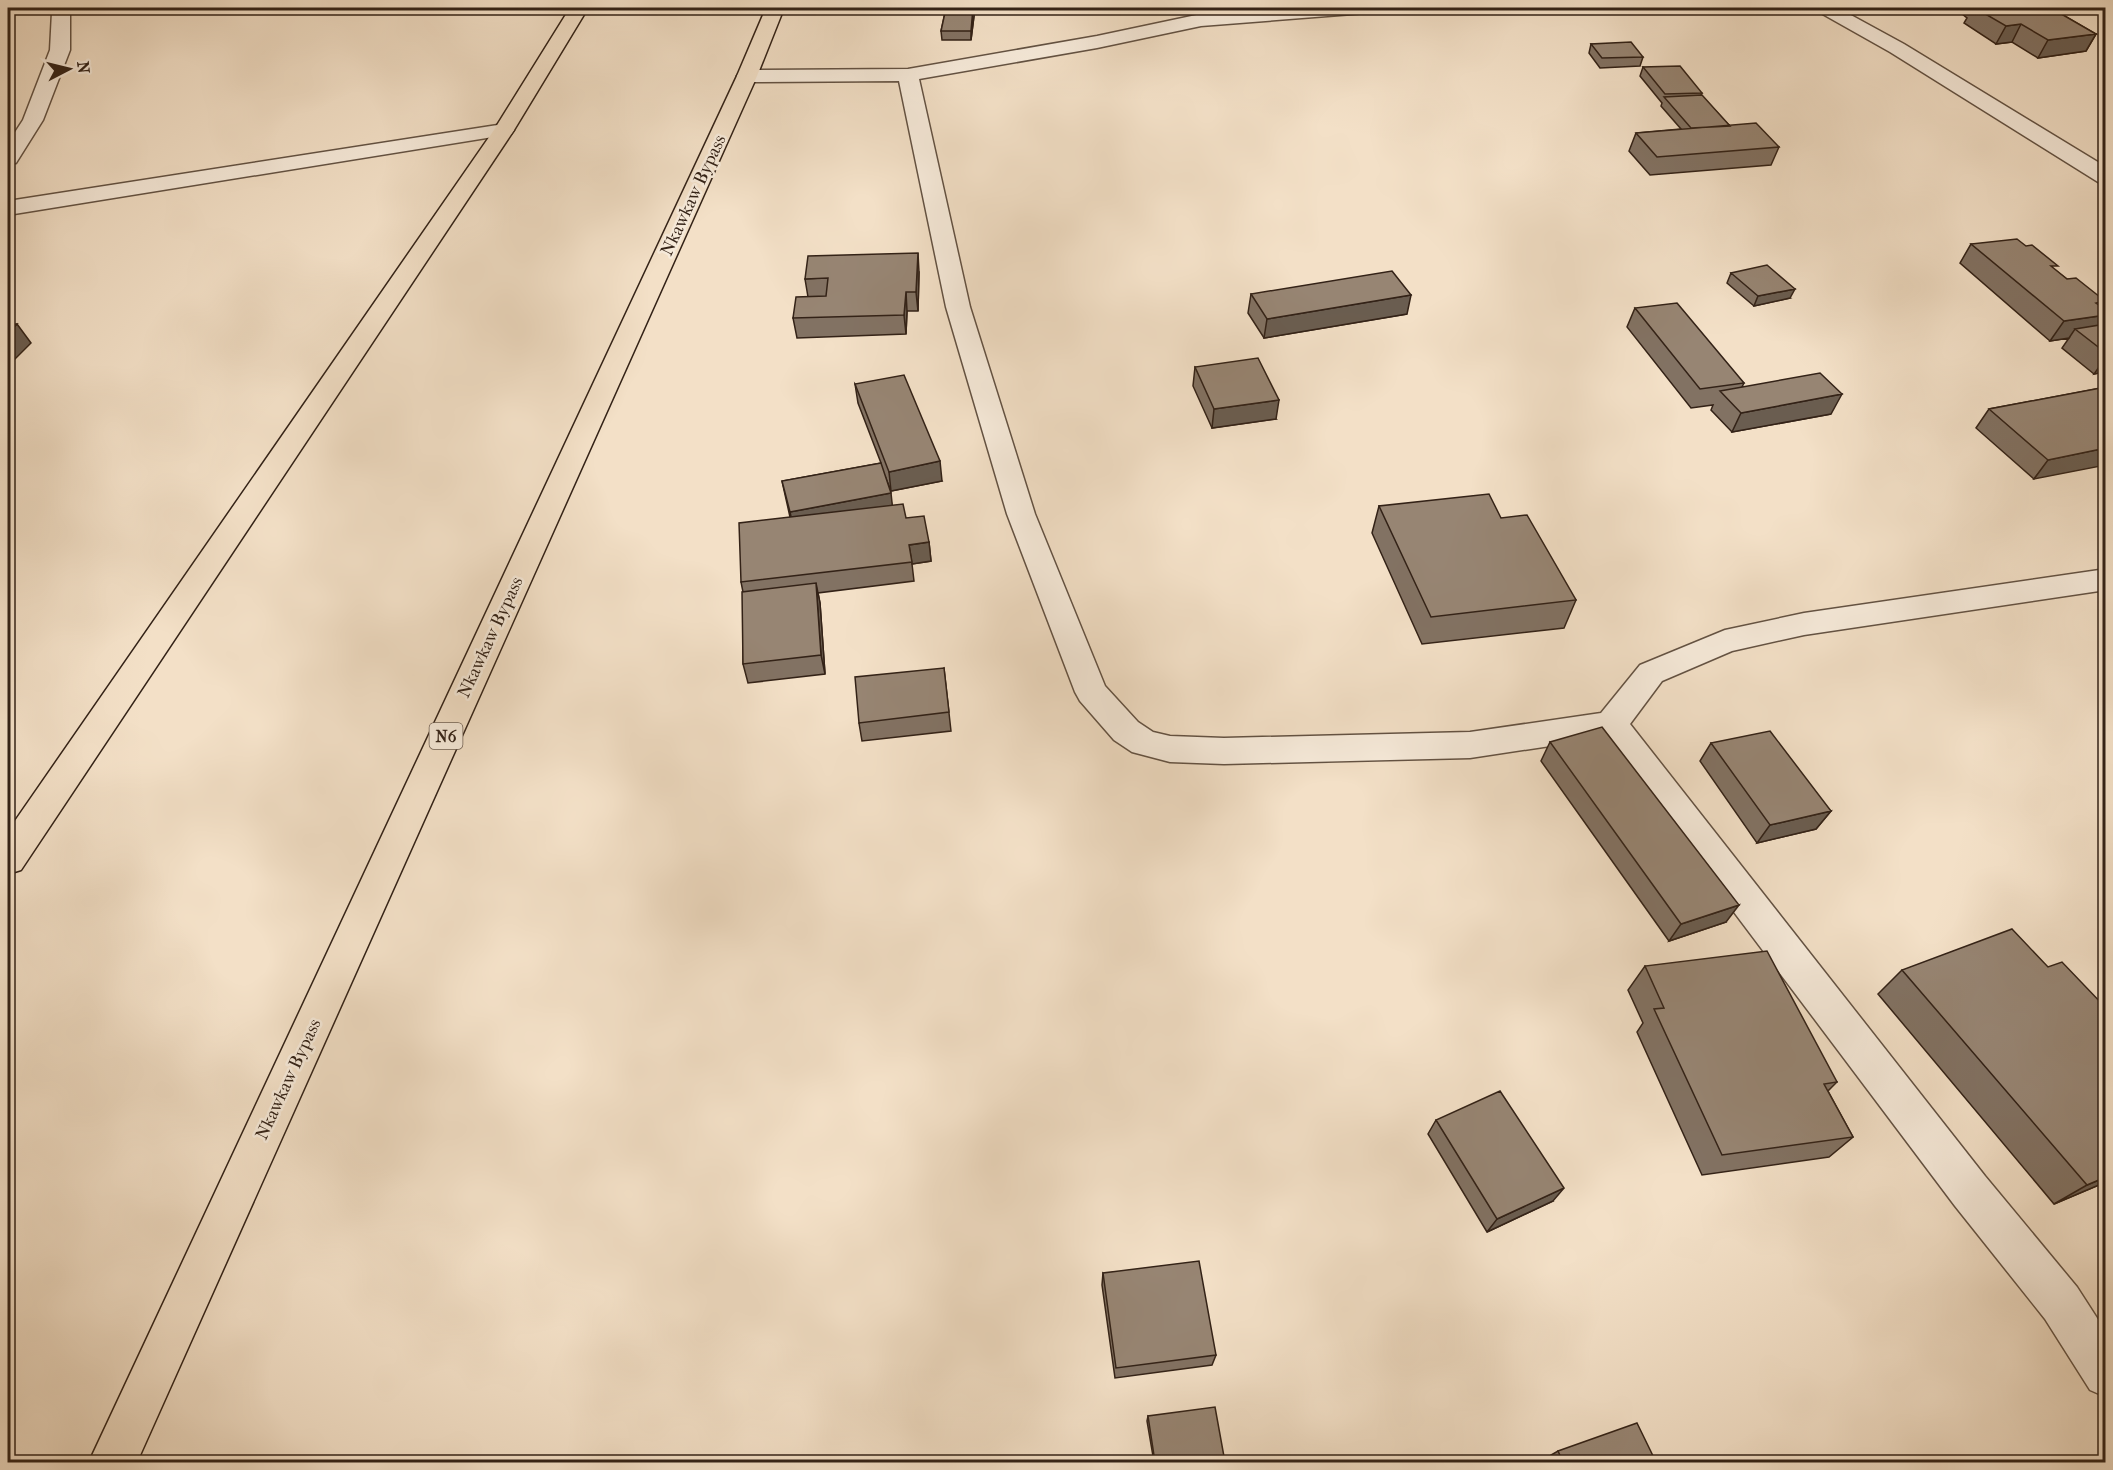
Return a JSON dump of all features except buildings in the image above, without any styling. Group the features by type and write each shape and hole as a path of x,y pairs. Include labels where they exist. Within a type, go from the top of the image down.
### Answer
{"highway":[{"path":"8,859 504,130 579,8"},
{"name":"Nkawkaw Bypass","path":"113,1462 747,76 775,8"}],"street":[{"path":"8,158 33,120 60,50 61,10 58,8"},
{"path":"747,76 908,75 1097,42 1201,20 1366,8"},
{"path":"1825,8 1897,48 2106,177"},
{"path":"908,75 957,307 1021,514 1091,692 1126,731 1144,743 1170,749 1236,750 1470,745 1611,724 1652,673 1725,641 1804,624 2106,579"},
{"path":"8,208 504,130"},
{"path":"1611,724 1970,1191 2061,1304 2106,1374"}]}
